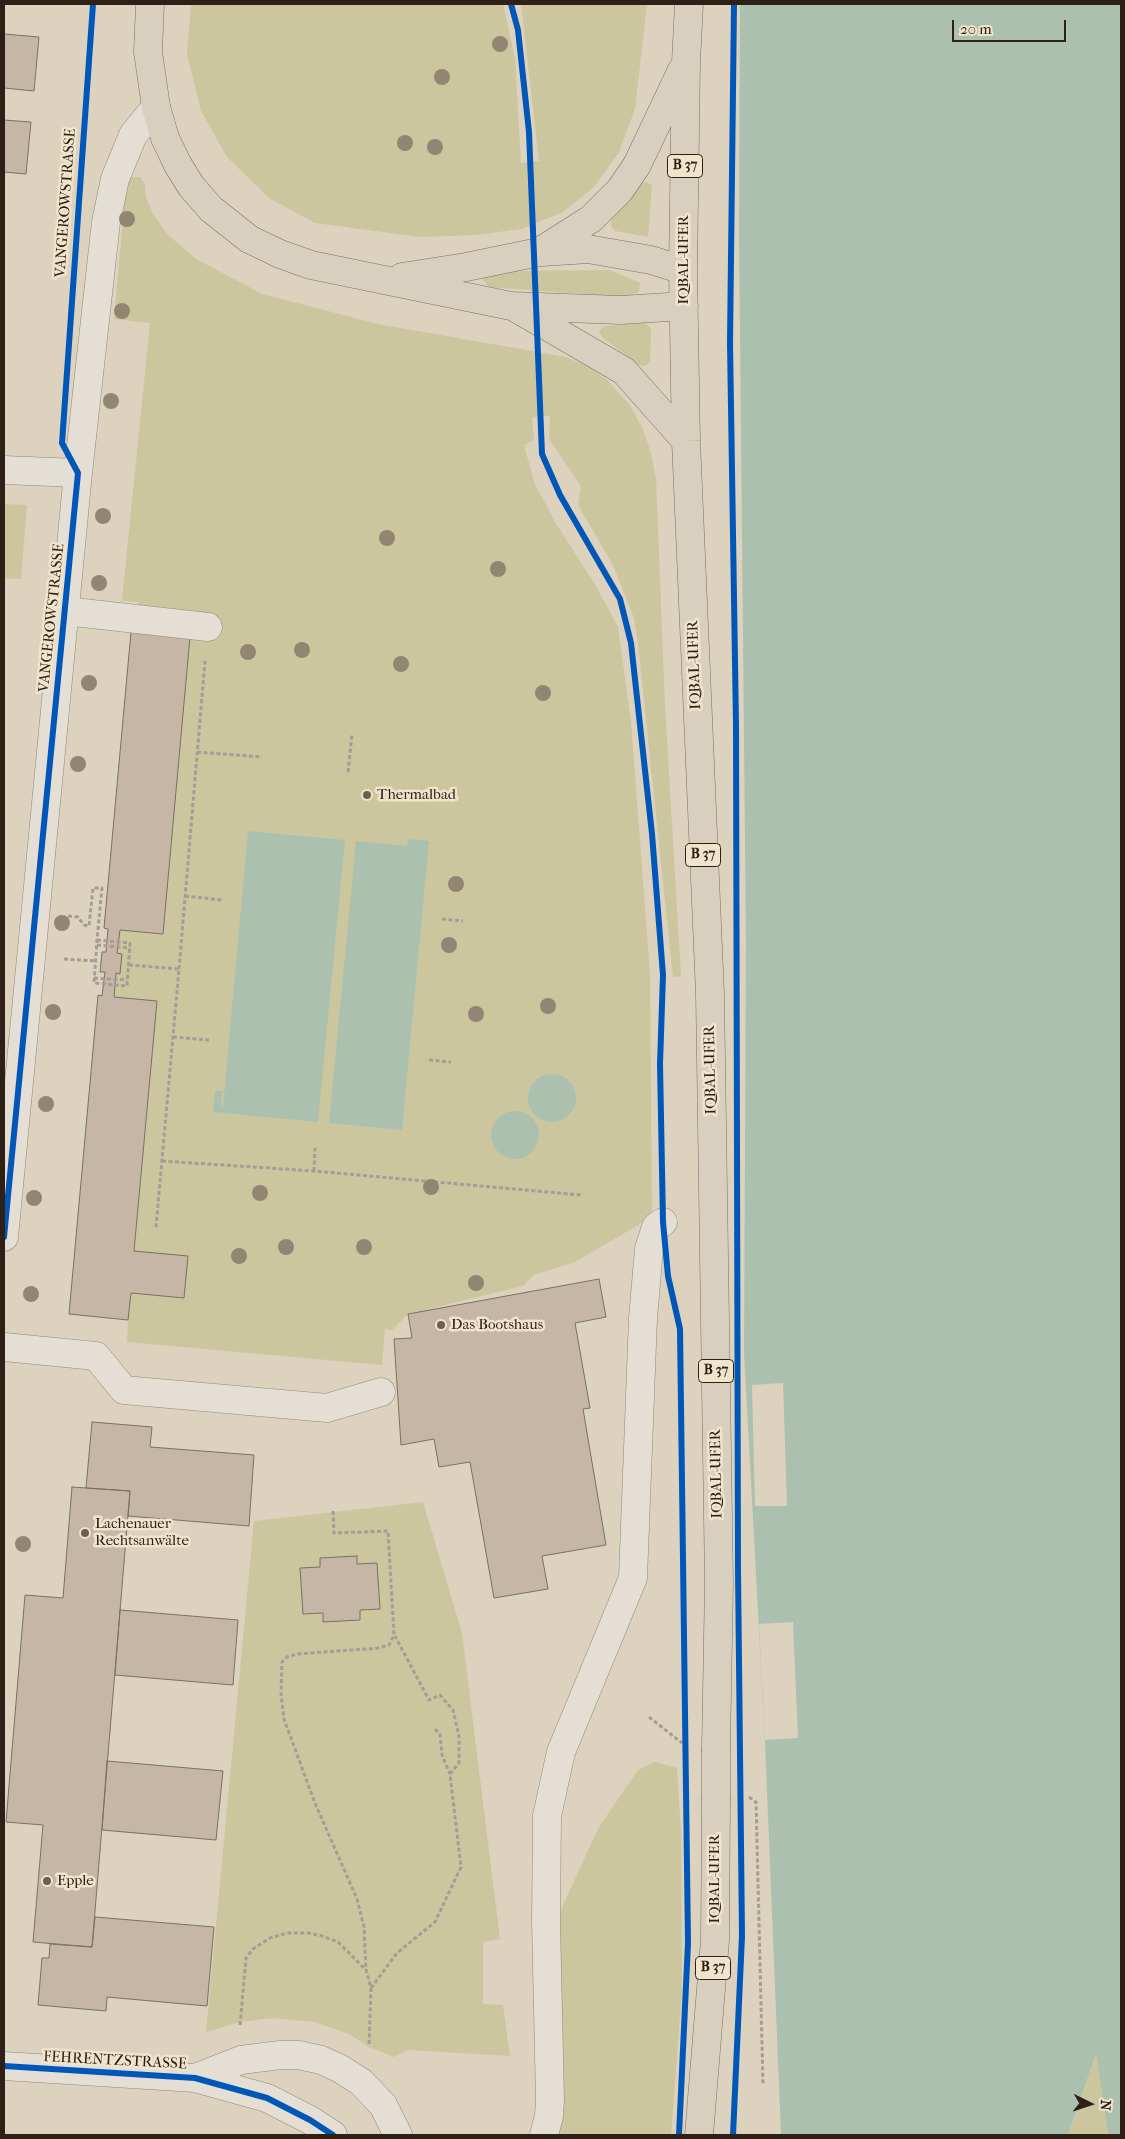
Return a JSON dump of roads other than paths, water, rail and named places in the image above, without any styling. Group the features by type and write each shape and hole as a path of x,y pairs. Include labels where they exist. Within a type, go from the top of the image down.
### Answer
{"main road":[{"path":"150,4 148,52 156,108 165,138 178,165 212,209 230,226 280,254 337,271 511,306 621,310 684,306"},
{"name":"IQBAL-UFER","path":"689,4 686,62 683,270 686,441 710,1004 719,1583 715,1940 698,2135"},
{"path":"539,252 591,219 620,190 637,165 686,62"},
{"path":"386,280 466,267 539,252 588,249 651,260 683,270"},
{"path":"511,306 624,371 686,441"}],"street":[{"name":"VANGEROWSTRASSE","path":"4,1237 78,474 106,222 116,180 133,135 156,108"},
{"path":"4,470 78,474"},
{"path":"65,611 208,627"},
{"path":"544,2135 549,2116 550,2100 546,1922 547,1816 561,1752 633,1578 642,1318 649,1249 656,1227 663,1222"},
{"path":"4,1347 96,1356 124,1390 328,1408 381,1392"},
{"name":"FEHRENTZSTRASSE","path":"195,2078 241,2060 280,2055 299,2055 321,2060 339,2068 361,2082 382,2105 398,2135"},
{"name":"FEHRENTZSTRASSE","path":"4,2066 195,2078 266,2098 310,2120 333,2135"}],"place":[{"name":"Thermalbad","path":"367,795"},
{"name":"Das Bootshaus","path":"441,1325"},
{"name":"Lachenauer Rechtsanwälte","path":"85,1533"},
{"name":"Epple","path":"47,1881"}]}
